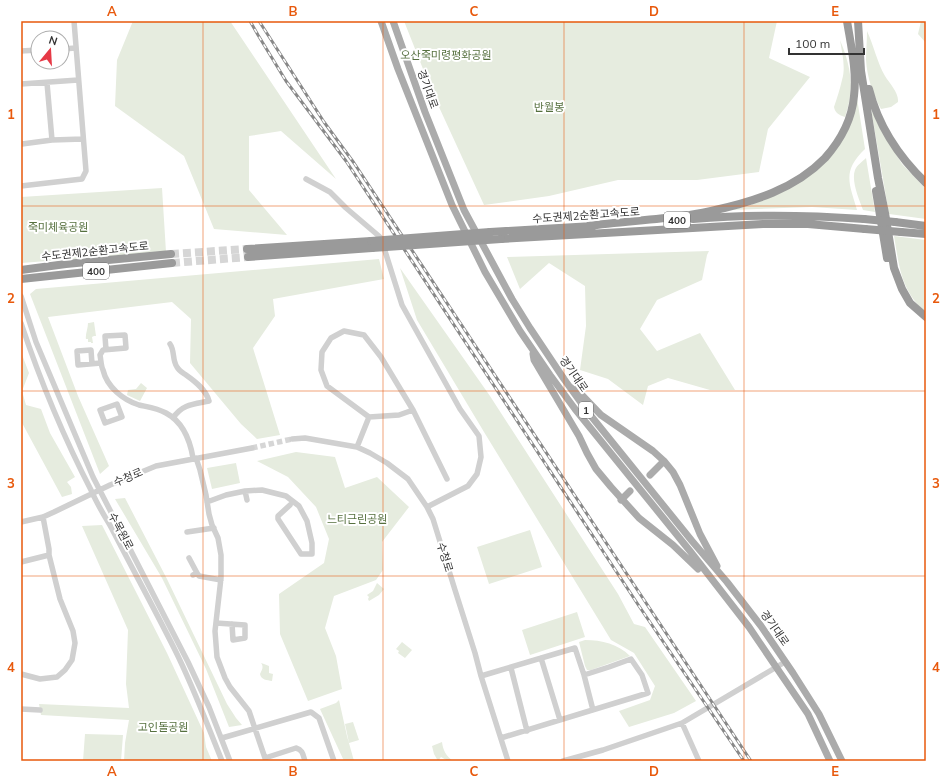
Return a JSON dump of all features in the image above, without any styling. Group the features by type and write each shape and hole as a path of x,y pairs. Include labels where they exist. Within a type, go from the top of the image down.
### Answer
{"highway":[{"path":"847,21 858,66 861,71 894,268 902,289 910,303 926,317"},
{"path":"588,226 683,216 719,209 755,200 794,183 809,172 834,148 843,134 850,115 858,66 858,21"},
{"path":"858,66 864,70 871,97 883,126 896,148 926,183"},
{"path":"858,66 856,70 889,266 897,291 910,309 920,319 926,322"},
{"name":"수도권제2순환고속도로","path":"372,245 490,232 697,218 773,215 823,216 926,226"},
{"name":"수도권제2순환고속도로","path":"248,253 763,224 808,224 926,234"},
{"name":"수도권제2순환고속도로","path":"21,270 171,254"},
{"name":"수도권제2순환고속도로","path":"21,279 172,263"}],"main road":[{"name":"경기대로","path":"381,21 398,70 452,205 485,272 520,331 575,409 749,626 808,714 830,761"},
{"name":"경기대로","path":"393,21 425,112 464,210 512,299 587,411 761,626 819,714 842,761"},
{"path":"531,348 534,360 579,436 596,469 639,518 673,545 714,583"},
{"path":"569,386 579,392 601,415 664,461 673,472 680,485 700,534 722,577"},
{"path":"650,475 664,461"},
{"path":"622,500 630,491"}],"street":[{"path":"21,186 82,178 86,171 74,21"},
{"path":"70,48 76,48"},
{"path":"21,84 78,80"},
{"path":"47,83 52,140"},
{"path":"21,143 52,140 83,140"},
{"path":"306,179 330,192 380,237 402,305 460,409 479,436 481,457 477,474 468,486 427,507"},
{"name":"수목원로","path":"21,296 36,342 76,440 188,662 209,707 230,761"},
{"name":"수목원로","path":"21,322 50,400 70,446 92,494 175,650 199,701 222,761"},
{"path":"413,410 399,415 369,417 328,386 321,370 322,352 331,338 344,331 364,335 381,357 413,410 446,479"},
{"path":"170,344 173,348 174,361 178,369 202,388 209,401 185,406 178,411 173,418"},
{"path":"106,350 103,350 100,355 103,371 109,384 118,394 123,397 134,403 164,412 180,424 200,470 209,514 218,538 221,580 215,631 220,666 225,678 248,711 266,760 296,748 303,752 305,761"},
{"path":"92,364 101,363"},
{"path":"117,404 123,397"},
{"path":"357,447 369,417"},
{"name":"수청로","path":"292,439 305,438 357,447 387,463 408,479 427,507 433,519 508,761"},
{"name":"수청로","path":"21,522 42,517 156,466 252,448"},
{"path":"207,502 245,490 262,490 286,496 299,506 307,521 312,542 312,554 301,554 278,519 278,516 290,505"},
{"path":"245,490 247,500"},
{"path":"21,674 40,679 57,677 65,670 72,660 75,643 73,631 60,599 49,556 49,549 42,517"},
{"path":"187,532 214,528"},
{"path":"21,562 49,556"},
{"path":"189,558 195,574 221,580"},
{"path":"216,623 232,624"},
{"path":"481,676 575,648 593,710"},
{"path":"541,658 560,720"},
{"path":"501,738 648,693 642,675 631,660 584,675"},
{"path":"563,761 603,750 682,723 785,662"},
{"path":"511,668 527,730"},
{"path":"21,709 40,710"},
{"path":"222,738 311,712 319,718 334,761"},
{"path":"682,723 699,761"}],"green space":[{"path":"133,21 230,21 336,179 281,131 249,136 249,190 287,235 214,229 184,156 115,106 117,60"},
{"name":"반월봉","path":"404,21 777,21 769,58 810,77 768,129 759,172 697,180 618,180 549,196 484,205 439,107 425,83 425,74"},
{"path":"921,21 926,21 926,43 918,34"},
{"path":"867,31 882,71 897,95 898,102 891,107 881,109 871,86 866,60"},
{"path":"840,40 847,59 851,87 845,117 838,114 834,107 844,70"},
{"path":"857,98 865,149 853,164 849,178 857,210 812,207 731,210 751,205 832,154"},
{"path":"871,109 878,124 902,164 926,189 926,219 889,214"},
{"path":"866,158 875,212 863,210 854,179 855,170"},
{"name":"죽미체육공원","path":"162,188 166,252 21,263 21,197"},
{"path":"894,236 926,240 926,312 911,296 906,287 902,277"},
{"path":"709,251 702,280 657,300 640,329 657,351 700,333 735,390 710,390 668,378 648,386 643,405 608,379 580,370 586,326 585,286 549,263 520,289 507,257"},
{"path":"379,259 384,279 273,299 275,316 253,348 280,435 257,439 241,424 190,363 191,319 172,302 48,317 78,396 109,466 100,474 30,294 36,289"},
{"path":"400,268 490,396 618,594 634,624 645,627 696,701 674,713 629,727 619,711 650,700 655,686 634,653 611,640 484,432 417,320"},
{"path":"94,322 96,336 92,337 93,343 91,343 88,342 86,336 88,323"},
{"path":"21,352 29,373 22,391 26,405 41,409 50,433 75,477 67,482 71,487 72,494 62,497 21,421"},
{"path":"141,383 147,388 140,401 127,395 128,390 136,389"},
{"name":"느티근린공원","path":"296,452 335,457 345,488 377,477 409,507 382,542 383,570 376,580 334,596 325,628 336,656 342,689 308,701 280,634 279,594 324,563 329,539 316,507 288,477 257,461"},
{"path":"236,463 240,483 212,489 207,468"},
{"path":"125,498 167,579 227,704 242,725 229,727 206,669 162,578 115,499"},
{"name":"고인돌공원","path":"102,525 167,653 204,733 206,747 212,761 124,761 129,720 41,715 39,704 129,708 126,684 128,630 82,526"},
{"path":"530,530 542,567 489,584 477,547"},
{"path":"377,583 384,589 379,595 369,601 369,597 367,595 373,591"},
{"path":"577,612 585,637 530,655 522,630"},
{"path":"585,640 598,641 615,646 630,656 591,670 587,670 579,642"},
{"path":"402,642 412,650 405,658 398,653 399,651 396,649"},
{"path":"261,663 269,666 269,673 273,674 272,681 264,679 261,676 260,674 263,667"},
{"path":"339,700 354,761 344,761 320,709 336,703"},
{"path":"353,722 359,740 349,743 345,724"},
{"path":"85,734 123,735 121,761 83,761"},
{"path":"442,742 445,753 453,761 448,761 441,757 438,761 432,746"}],"tunnel":[{"path":"171,254 247,249"},
{"path":"172,263 248,257"},
{"path":"252,448 292,439"}],"railway":[{"path":"250,21 286,81 346,161 639,606 744,761"},
{"path":"259,21 324,122 354,163 751,761"}],"park label":[{"name":"오산죽미령평화공원","path":"446,55"}]}
